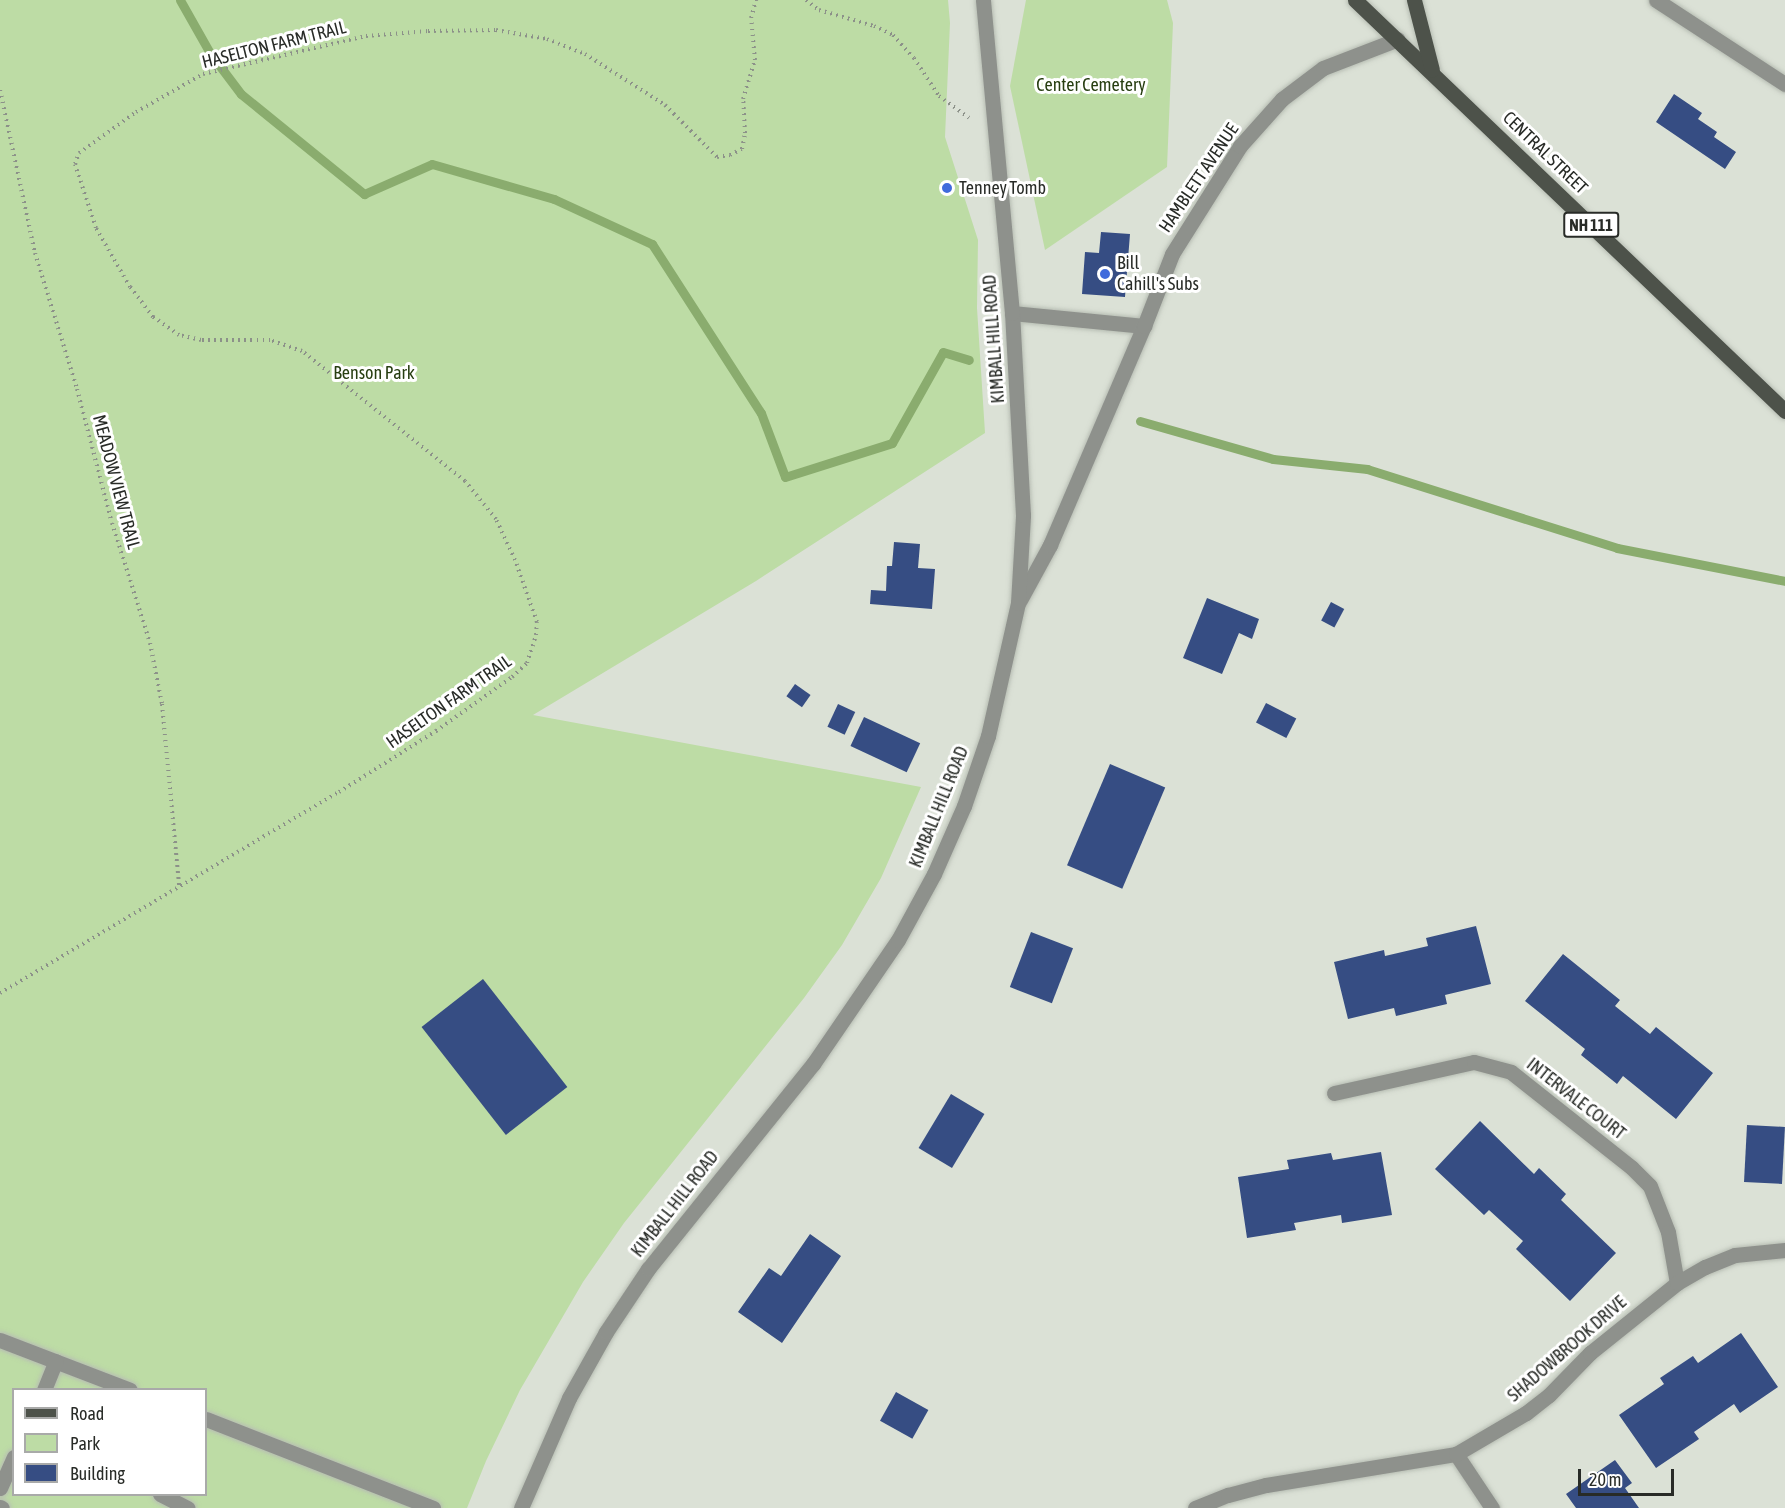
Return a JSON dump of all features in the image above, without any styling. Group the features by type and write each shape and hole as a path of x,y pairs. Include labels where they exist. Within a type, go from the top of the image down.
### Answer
{"main road":[{"name":"CENTRAL STREET","path":"1355,0 1785,411"},
{"path":"1414,0 1433,73"}],"street":[{"name":"KIMBALL HILL ROAD","path":"521,1508 569,1398 606,1332 648,1269 813,1064 898,940 934,874 964,806 988,736 1018,603 1023,515 1012,313 983,0"},
{"path":"1656,0 1785,84"},
{"name":"HAMBLETT AVENUE","path":"1018,603 1050,545 1144,326 1172,254 1240,146 1282,99 1323,68 1398,39"},
{"path":"1012,313 1144,326"},
{"name":"INTERVALE COURT","path":"1334,1093 1474,1062 1510,1072 1632,1168 1650,1186 1668,1232 1677,1283"},
{"name":"SHADOWBROOK DRIVE","path":"1195,1508 1266,1485 1456,1454 1526,1413 1549,1395 1590,1353 1677,1283 1705,1267 1735,1256 1785,1250"},
{"path":"0,1340 127,1388"},
{"path":"44,1388 56,1361"},
{"path":"207,1419 433,1508"},
{"path":"1456,1454 1492,1508"},
{"path":"0,1488 12,1461"},
{"path":"164,1496 188,1508"}],"path":[{"name":"HASELTON FARM TRAIL","path":"0,993 339,792 436,731 512,677 527,663 536,635 537,622 515,560 496,519 465,481 302,351 270,340 201,340 179,335 153,317 130,287 96,228 75,164 79,153 136,112 203,75 244,63 366,36 428,31 496,30 536,38 585,54 665,105 707,150 717,157 730,155 742,149 745,133 743,99 755,60 751,18 756,0"},
{"path":"806,0 819,10 874,26 893,35 914,58 939,96 960,114 995,130"},
{"name":"MEADOW VIEW TRAIL","path":"0,90 35,253 77,389 112,523 150,643 162,704 179,885"}],"green space":[{"name":"Benson Park","path":"0,0 948,0 950,23 945,137 978,240 977,308 985,433 756,581 533,715 921,787 881,878 842,945 804,998 624,1223 583,1282 520,1390 486,1461 467,1508 0,1508"},
{"name":"Center Cemetery","path":"1026,0 1167,0 1173,23 1167,167 1045,250 1010,86"}],"building":[{"path":"1674,94 1702,113 1698,119 1717,132 1714,137 1736,152 1725,169 1656,122"},
{"name":"Bill Cahill's Subs","path":"1101,232 1130,234 1125,297 1082,294 1085,252 1099,253"},
{"path":"894,542 920,544 918,568 935,569 932,609 870,604 871,590 886,591 887,566 892,566"},
{"path":"1207,598 1259,619 1252,639 1239,633 1222,674 1183,658"},
{"path":"1331,602 1344,609 1334,628 1321,621"},
{"path":"795,684 811,695 802,707 786,696"},
{"path":"1266,703 1296,718 1286,738 1256,723"},
{"path":"838,704 855,712 845,735 827,727"},
{"path":"864,717 920,743 907,772 850,746"},
{"path":"1110,764 1165,787 1122,889 1067,865"},
{"path":"1476,926 1491,984 1445,995 1447,1004 1396,1016 1394,1008 1348,1019 1334,962 1384,950 1385,956 1428,946 1426,938"},
{"path":"1031,932 1073,948 1052,1003 1010,987"},
{"path":"1563,954 1620,1000 1615,1006 1650,1034 1656,1027 1713,1073 1676,1119 1623,1076 1617,1084 1581,1055 1585,1049 1525,1001"},
{"path":"483,979 567,1087 506,1135 422,1027"},
{"path":"951,1094 984,1114 952,1168 919,1148"},
{"path":"1480,1121 1534,1174 1539,1168 1566,1194 1561,1200 1616,1253 1570,1301 1516,1249 1523,1241 1489,1210 1484,1215 1435,1169"},
{"path":"1747,1125 1785,1127 1782,1184 1744,1182"},
{"path":"1381,1152 1392,1215 1342,1223 1341,1215 1294,1223 1296,1230 1247,1238 1238,1177 1289,1169 1287,1160 1331,1153 1333,1160"},
{"path":"810,1234 841,1256 782,1343 738,1312 769,1268 781,1276"},
{"path":"1741,1333 1778,1387 1740,1413 1734,1404 1694,1432 1699,1439 1656,1468 1619,1415 1664,1384 1660,1378 1693,1356 1698,1363"},
{"path":"896,1392 928,1410 912,1439 880,1421"},
{"path":"1615,1460 1632,1483 1625,1488 1639,1508 1576,1508 1566,1494"}],"waterway":[{"path":"180,0 210,53 241,94 364,194 432,164 554,199 652,244 761,413 785,477 892,443 943,352 969,360"},
{"path":"1140,421 1273,459 1367,469 1617,548 1785,581"}],"place":[{"name":"Tenney Tomb","path":"947,188"},
{"name":"Bill Cahill's Subs","path":"1105,274"}]}
